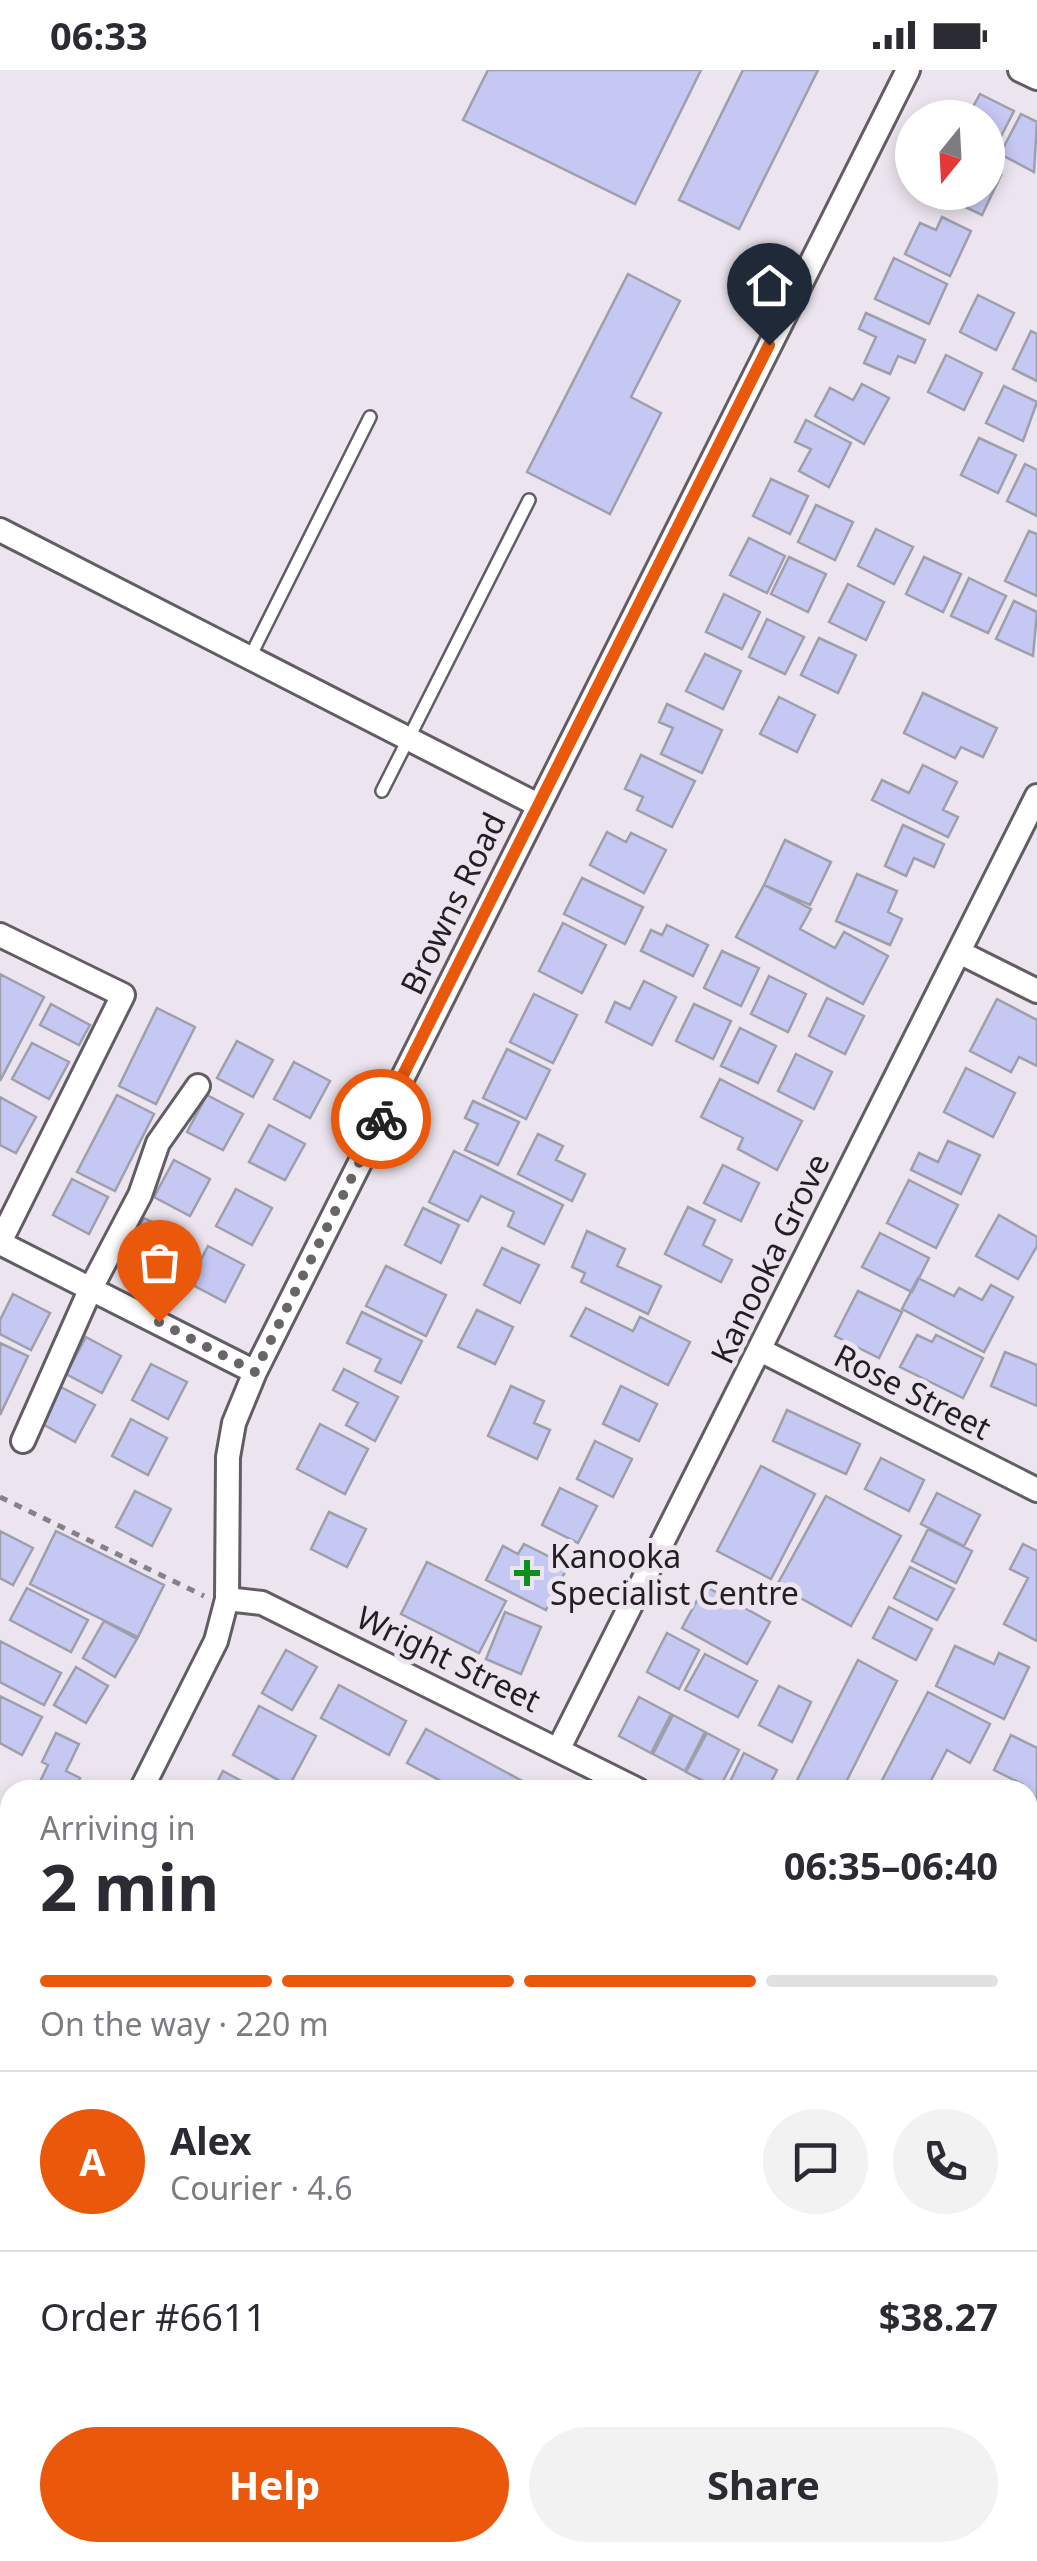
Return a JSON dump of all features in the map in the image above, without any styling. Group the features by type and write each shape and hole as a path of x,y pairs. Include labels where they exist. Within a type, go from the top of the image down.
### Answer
{"street":[{"name":"Browns Road","path":"146,1780 216,1641 226,1599 228,1457 234,1424 255,1372 908,70"},
{"path":"1020,70 1037,78"},
{"path":"0,530 538,805"},
{"name":"Kanooka Grove","path":"559,1748 1037,796"},
{"path":"0,935 123,996 0,1242 255,1372"},
{"path":"959,952 1037,991"},
{"path":"23,1442 91,1288 140,1196 158,1143 198,1086"},
{"name":"Rose Street","path":"760,1350 1037,1490"},
{"name":"Wright Street","path":"226,1599 262,1603 559,1748 615,1780"}],"lane":[{"path":"251,655 370,418"},
{"path":"382,791 529,500"}],"path":[{"path":"0,1497 194,1594 226,1599"}],"building":[{"path":"488,70 701,70 635,204 463,120"},
{"path":"743,70 818,70 739,229 679,200"},
{"path":"1005,106 1014,111 1005,129"},
{"path":"1021,114 1037,122 1034,172 1005,157 1005,144"},
{"path":"942,217 971,231 950,276 905,254 920,223 936,230"},
{"path":"894,258 947,284 929,324 875,299"},
{"path":"628,274 680,301 631,397 661,413 610,514 527,472"},
{"path":"978,295 1014,313 996,350 960,332"},
{"path":"866,313 925,340 915,363 898,356 890,374 864,363 876,337 859,329"},
{"path":"1031,331 1037,334 1037,381 1013,369"},
{"path":"946,355 982,373 964,410 928,392"},
{"path":"862,384 889,398 864,444 815,416 830,388 853,400"},
{"path":"1004,386 1037,402 1023,441 986,423"},
{"path":"806,420 851,443 829,487 799,471 811,449 795,442"},
{"path":"979,438 1016,455 998,493 961,475"},
{"path":"1025,464 1037,470 1037,516 1007,501"},
{"path":"771,479 808,496 790,534 753,516"},
{"path":"816,505 853,522 835,560 798,542"},
{"path":"876,529 913,547 894,584 858,566"},
{"path":"1029,531 1037,534 1037,596 1005,581"},
{"path":"749,538 785,556 767,593 730,575"},
{"path":"789,557 826,574 808,612 771,594"},
{"path":"924,557 961,574 943,612 906,594"},
{"path":"969,578 1006,596 988,633 951,616"},
{"path":"848,584 884,602 866,640 829,622"},
{"path":"724,594 760,612 742,649 706,632"},
{"path":"1014,601 1037,612 1033,656 996,639"},
{"path":"767,619 804,637 785,674 749,657"},
{"path":"819,638 856,655 838,693 801,675"},
{"path":"705,654 741,671 723,709 686,691"},
{"path":"923,693 997,728 983,757 961,747 955,758 904,733"},
{"path":"779,697 815,715 797,752 760,734"},
{"path":"667,704 722,730 702,773 661,754 673,728 659,722"},
{"path":"641,755 695,781 672,827 637,810 643,797 625,789"},
{"path":"923,765 957,782 943,810 958,817 948,837 872,800 882,780 909,793"},
{"path":"903,825 944,844 934,867 914,858 906,876 885,866"},
{"path":"607,832 626,842 631,833 666,850 644,893 590,865"},
{"path":"785,840 831,862 810,905 764,885"},
{"path":"857,874 897,891 888,912 902,919 890,945 836,921"},
{"path":"582,878 643,907 625,944 564,914"},
{"path":"764,885 811,909 800,929 835,948 844,932 888,956 863,1004 736,937"},
{"path":"563,923 606,945 582,993 539,971"},
{"path":"667,925 708,945 693,976 641,951 651,930 662,935"},
{"path":"722,951 759,968 741,1006 704,988"},
{"path":"0,974 44,997 0,1081"},
{"path":"769,976 806,994 788,1032 751,1014"},
{"path":"644,981 676,997 652,1045 606,1022 615,1002 630,1009"},
{"path":"534,994 577,1015 553,1063 510,1042"},
{"path":"827,998 864,1016 845,1054 809,1036"},
{"path":"997,999 1037,1020 1037,1066 1019,1057 1011,1072 970,1051"},
{"path":"51,1004 90,1025 79,1045 40,1025"},
{"path":"694,1004 731,1021 713,1059 676,1041"},
{"path":"157,1008 195,1027 156,1104 119,1086"},
{"path":"740,1028 776,1046 758,1083 721,1066"},
{"path":"237,1041 273,1060 253,1097 217,1078"},
{"path":"32,1043 69,1062 49,1099 12,1079"},
{"path":"507,1049 550,1070 526,1119 483,1098"},
{"path":"796,1054 832,1072 814,1109 778,1091"},
{"path":"294,1062 330,1081 310,1118 274,1099"},
{"path":"966,1068 1015,1093 993,1137 944,1112"},
{"path":"720,1079 802,1121 777,1170 738,1149 743,1138 701,1117"},
{"path":"117,1095 154,1114 115,1191 77,1172"},
{"path":"207,1095 243,1114 223,1150 187,1132"},
{"path":"0,1097 36,1117 16,1153 0,1145"},
{"path":"473,1101 519,1122 498,1165 465,1150 478,1124 465,1118"},
{"path":"269,1125 305,1144 285,1180 249,1162"},
{"path":"538,1134 563,1146 556,1160 585,1174 572,1201 518,1174"},
{"path":"948,1141 980,1155 961,1194 911,1170 919,1153 938,1162"},
{"path":"454,1151 563,1205 544,1244 508,1226 514,1212 481,1196 468,1221 429,1202"},
{"path":"174,1160 210,1179 190,1216 154,1197"},
{"path":"723,1165 759,1183 741,1221 704,1203"},
{"path":"72,1179 108,1197 89,1234 53,1215"},
{"path":"909,1180 958,1205 936,1248 887,1223"},
{"path":"236,1189 272,1208 252,1245 216,1226"},
{"path":"688,1207 715,1220 703,1245 732,1260 721,1282 665,1254"},
{"path":"423,1208 459,1225 441,1263 405,1245"},
{"path":"999,1215 1037,1237 1037,1246 1018,1279 976,1256"},
{"path":"144,1218 180,1236 160,1273 124,1254"},
{"path":"587,1231 625,1249 617,1266 661,1286 648,1314 581,1282 585,1273 572,1267"},
{"path":"880,1233 929,1258 912,1292 862,1267"},
{"path":"208,1246 244,1265 225,1302 189,1283"},
{"path":"502,1248 539,1265 520,1303 484,1285"},
{"path":"386,1266 446,1295 426,1336 366,1306"},
{"path":"918,1278 954,1296 959,1288 982,1300 991,1285 1013,1297 984,1352 902,1309"},
{"path":"858,1291 902,1312 879,1358 835,1336"},
{"path":"13,1294 50,1313 31,1350 0,1334 0,1320"},
{"path":"586,1308 633,1331 640,1317 690,1342 668,1385 571,1336"},
{"path":"477,1310 513,1327 495,1364 458,1347"},
{"path":"362,1312 422,1341 401,1383 375,1371 381,1359 347,1343"},
{"path":"917,1335 932,1342 936,1335 983,1358 963,1398 900,1367"},
{"path":"86,1337 121,1356 102,1393 66,1374"},
{"path":"0,1343 28,1356 0,1415"},
{"path":"1005,1352 1037,1365 1037,1406 991,1386"},
{"path":"151,1364 187,1382 168,1419 132,1400"},
{"path":"344,1369 398,1397 375,1441 346,1425 358,1403 333,1390"},
{"path":"59,1386 95,1405 75,1442 39,1422"},
{"path":"511,1386 544,1401 534,1423 550,1430 537,1459 488,1436"},
{"path":"621,1386 657,1404 639,1441 603,1424"},
{"path":"787,1410 860,1444 846,1474 773,1441"},
{"path":"131,1419 167,1438 148,1475 112,1456"},
{"path":"320,1424 368,1449 345,1494 297,1469"},
{"path":"595,1441 632,1459 613,1497 577,1479"},
{"path":"881,1458 924,1480 909,1511 865,1489"},
{"path":"761,1466 815,1494 771,1579 717,1551"},
{"path":"560,1488 597,1506 578,1543 542,1525"},
{"path":"135,1491 171,1509 152,1546 116,1527"},
{"path":"937,1493 980,1515 964,1546 921,1524"},
{"path":"826,1496 901,1536 851,1626 777,1585"},
{"path":"329,1512 366,1529 347,1567 311,1549"},
{"path":"928,1529 972,1551 956,1583 912,1561"},
{"path":"0,1531 33,1548 13,1585 0,1578"},
{"path":"56,1531 164,1585 138,1637 30,1584"},
{"name":"Kanooka Specialist Centre","path":"524,1544 568,1566 546,1610 486,1580 503,1546 518,1554"},
{"path":"1023,1544 1037,1551 1037,1641 1004,1624 1028,1578 1010,1569"},
{"path":"427,1562 506,1601 479,1653 401,1614"},
{"path":"910,1567 954,1589 937,1620 894,1598"},
{"path":"705,1586 770,1622 747,1664 682,1628"},
{"path":"27,1588 88,1620 71,1652 10,1620"},
{"path":"889,1607 932,1629 916,1660 873,1638"},
{"path":"505,1612 541,1627 521,1674 486,1659"},
{"path":"104,1621 137,1639 115,1677 83,1658"},
{"path":"667,1633 699,1650 679,1689 647,1672"},
{"path":"0,1641 61,1673 44,1705 0,1682"},
{"path":"955,1646 994,1664 999,1653 1029,1667 1004,1719 936,1686"},
{"path":"286,1650 317,1667 292,1710 262,1693"},
{"path":"705,1654 757,1681 738,1717 685,1690"},
{"path":"858,1660 897,1681 847,1780 797,1780"},
{"path":"76,1667 108,1686 86,1723 54,1705"},
{"path":"339,1685 406,1721 389,1755 321,1718"},
{"path":"779,1686 811,1702 792,1742 759,1725"},
{"path":"928,1692 990,1724 970,1763 947,1750 931,1780 882,1780"},
{"path":"0,1696 42,1717 22,1755 0,1743"},
{"path":"639,1697 671,1714 651,1753 619,1736"},
{"path":"259,1706 316,1736 292,1780 278,1780 233,1755"},
{"path":"673,1715 705,1732 685,1771 653,1754"},
{"path":"426,1729 520,1780 439,1780 407,1763"},
{"path":"56,1733 79,1744 66,1771 79,1780 41,1780 48,1765 42,1762"},
{"path":"707,1733 739,1750 724,1780 702,1780 686,1772"},
{"path":"1011,1735 1037,1748 1037,1780 1014,1780 994,1770"},
{"path":"744,1753 777,1770 772,1780 731,1780"},
{"path":"223,1771 240,1780 218,1780"}],"way so far":[{"path":"159,1322 255,1372 381,1119"}],"place":[{"name":"Kanooka Specialist Centre","path":"527,1573"}],"route":[{"path":"381,1119 769,345"}]}
